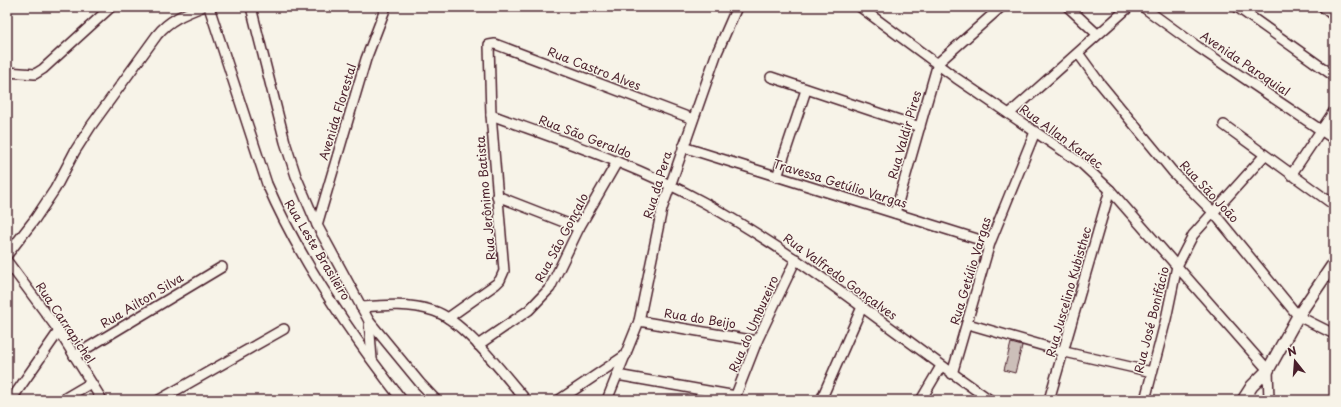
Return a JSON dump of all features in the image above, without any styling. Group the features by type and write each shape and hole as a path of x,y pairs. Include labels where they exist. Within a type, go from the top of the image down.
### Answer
{"street":[{"path":"7,72 35,74 43,69 111,7"},
{"path":"7,255 55,189 75,151 91,126 156,35 164,26 174,19 202,7"},
{"name":"Rua Leste Brasileiro","path":"208,7 267,184 278,209 296,243 372,361 402,400"},
{"path":"251,7 285,142 296,176 317,225 369,321 420,383 436,400"},
{"name":"Avenida Florestal","path":"317,225 366,59 386,7"},
{"name":"Rua da Pera","path":"607,400 639,321 662,209 682,147 716,55 737,7"},
{"path":"938,63 1001,7"},
{"path":"1068,7 1097,34"},
{"path":"1010,114 1097,34 1129,7"},
{"name":"Avenida Paroquial","path":"1143,7 1232,71 1334,139"},
{"path":"1237,7 1334,76"},
{"path":"1323,7 1334,16"},
{"name":"Rua Allan Kardec","path":"862,8 1035,132 1081,163 1110,190 1268,370"},
{"name":"Rua Castro Alves","path":"489,47 490,45 495,44 693,119"},
{"name":"Rua Jerônimo Batista","path":"448,318 496,284 502,276 505,265 497,196 491,115 489,47"},
{"name":"Rua São João","path":"1078,53 1099,82 1173,172 1213,212 1298,316 1334,334"},
{"name":"Rua Valdir Pires","path":"895,213 938,63"},
{"path":"771,77 920,127"},
{"path":"777,177 806,90"},
{"path":"1291,175 1334,110"},
{"name":"Rua São Geraldo","path":"491,115 618,162 670,184"},
{"path":"1224,126 1334,205"},
{"name":"Rua Getúlio Vargas","path":"952,374 968,324 990,243 1035,132"},
{"name":"Travessa Getúlio Vargas","path":"682,147 990,243"},
{"name":"Rua José Bonifácio","path":"1144,400 1177,266 1193,235 1264,156"},
{"name":"Rua São Gonçalo","path":"478,345 529,310 542,298 557,276 579,228 618,162"},
{"name":"Rua Valfredo Gonçalves","path":"670,184 759,235 796,259 952,374 990,400"},
{"name":"Rua Juscelino Kubisthec","path":"1049,400 1065,352 1110,190"},
{"path":"497,196 579,228"},
{"name":"Rua do Umbuzeiro","path":"735,398 757,341 796,259"},
{"name":"Rua Carrapichel","path":"7,261 59,331 102,400"},
{"path":"1243,400 1252,386 1268,370 1298,316 1334,263"},
{"name":"Rua Ailton Silva","path":"74,356 222,267"},
{"path":"361,307 398,304 415,306 435,311 448,318 478,345 526,400"},
{"path":"821,400 862,308"},
{"path":"369,321 372,361"},
{"name":"Rua do Beijo","path":"639,321 757,341"},
{"path":"968,324 1065,352 1152,372"},
{"path":"160,400 284,329"},
{"path":"11,400 59,331"},
{"path":"559,400 626,355"},
{"path":"921,400 941,366"},
{"path":"1268,370 1269,400"},
{"path":"617,375 735,398"},
{"path":"62,400 91,383"}],"building":[{"path":"1011,343 1022,346 1015,373 1004,370"}]}
